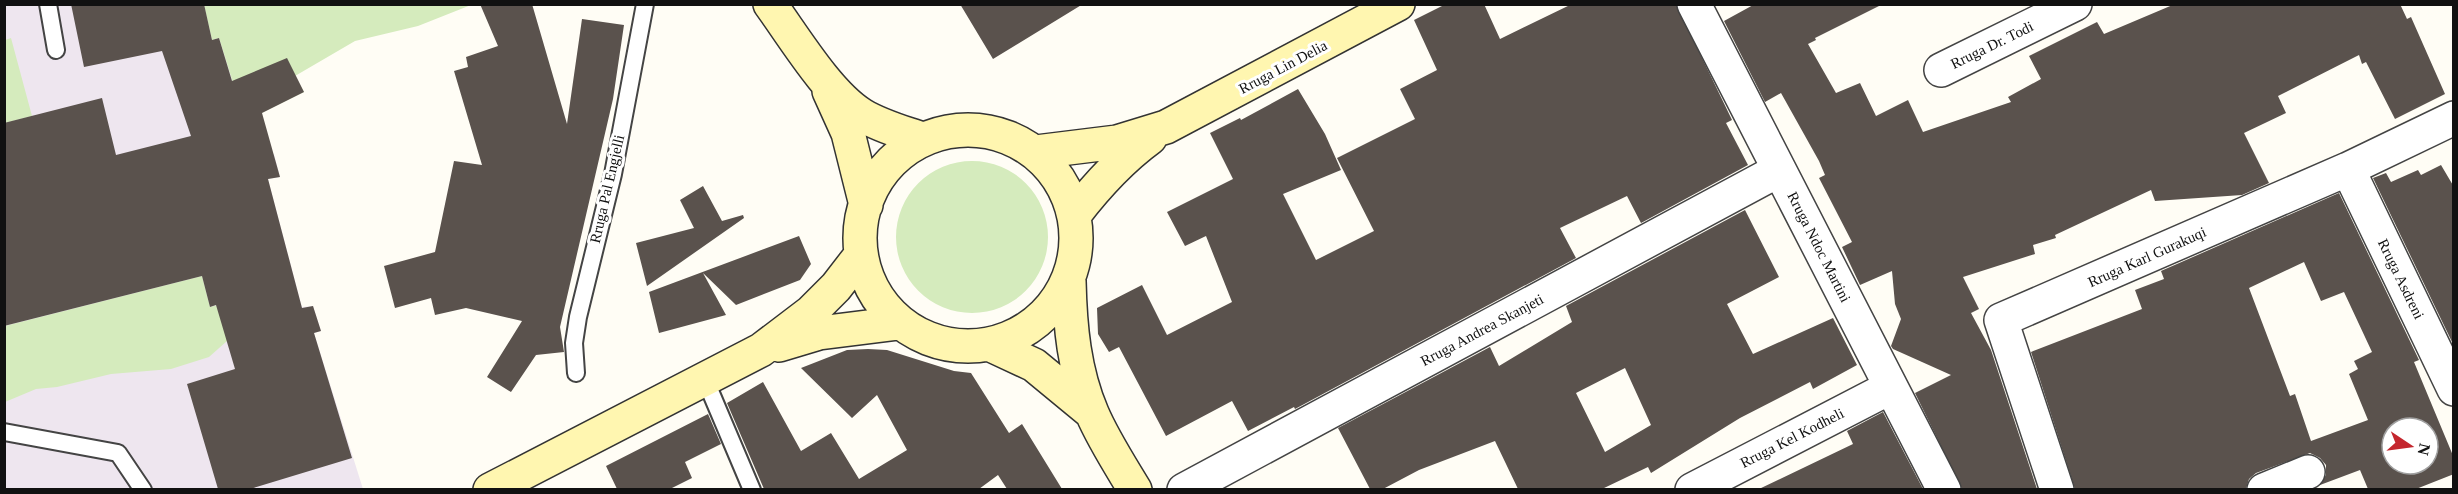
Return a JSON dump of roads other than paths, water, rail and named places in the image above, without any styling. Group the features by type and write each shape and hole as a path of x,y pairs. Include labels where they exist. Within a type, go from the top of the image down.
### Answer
{"main road":[{"path":"770,4 824,78 860,114 922,139"},
{"name":"Rruga Lin Delia","path":"1075,214 1103,178 1124,157 1166,127 1398,4"},
{"path":"824,78 848,133 866,205"},
{"name":"Rruga Lin Delia","path":"1036,152 1117,142 1166,127"},
{"path":"960,129 1000,133 1036,152 1062,182 1075,214 1077,248 1068,281 1050,310 1023,332 991,345 958,347 948,345 927,339 899,323 874,293 860,256 861,222 870,190 889,162 922,139 960,129"},
{"path":"490,489 760,350 811,312 836,287 860,256"},
{"path":"1068,281 1070,327 1076,361 1091,412 1134,489"},
{"path":"760,350 819,333 899,323"},
{"path":"991,345 1034,365 1091,412"}],"street":[{"name":"Rruga Ndoc Martini","path":"1694,4 1944,489"},
{"name":"Rruga Dr. Todi","path":"1941,70 2075,4"},
{"name":"Rruga Karl Gurakuqi","path":"2057,489 2001,320 2348,169 2454,118"},
{"name":"Rruga Asdreni","path":"2348,169 2454,389"},
{"name":"Rruga Andrea Skanjeti","path":"1185,489 1779,170"},
{"name":"Rruga Kel Kodheli","path":"1692,489 1891,387"},
{"path":"2264,489 2308,472"}],"lane":[{"path":"48,4 56,50"},
{"name":"Rruga Pal Engjelli","path":"576,373 574,343 578,317 613,174 645,4"},
{"path":"705,379 752,489"},
{"path":"4,432 118,453 143,489"}]}
